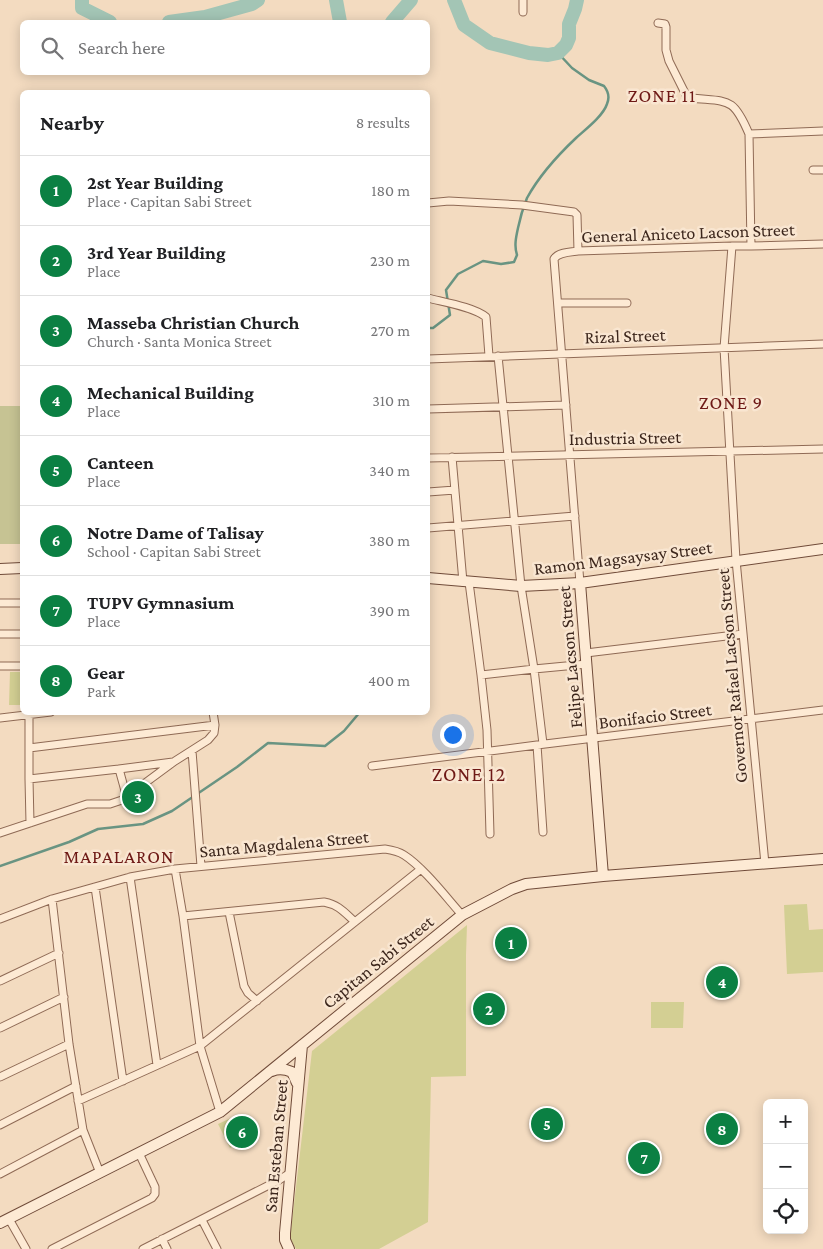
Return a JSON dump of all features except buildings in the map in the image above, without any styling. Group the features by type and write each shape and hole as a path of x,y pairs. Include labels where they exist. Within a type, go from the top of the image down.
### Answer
{"street":[{"path":"523,0 523,12"},
{"path":"658,23 665,24 666,50 669,61 686,95 691,98 729,102 740,113 749,134 751,246"},
{"path":"749,134 823,132"},
{"path":"813,170 823,170"},
{"path":"430,203 449,201 522,205 576,212 578,215 578,251"},
{"name":"General Aniceto Lacson Street","path":"556,256 578,251 823,244"},
{"name":"Governor Rafael Lacson Street","path":"732,246 724,348 736,560 765,864"},
{"name":"Felipe Lacson Street","path":"556,256 554,259 603,876"},
{"path":"430,299 472,309 483,314 486,317 489,356"},
{"path":"558,303 627,304"},
{"name":"Rizal Street","path":"430,358 823,344"},
{"path":"498,356 521,586 534,668 540,744 543,832"},
{"path":"430,409 566,405"},
{"name":"Industria Street","path":"430,458 823,448"},
{"path":"452,457 458,525 482,675 488,752 490,834"},
{"path":"430,492 455,490"},
{"path":"430,528 575,516"},
{"name":"Ramon Magsaysay Street","path":"430,578 521,586 580,582 823,549"},
{"path":"0,569 20,568"},
{"path":"0,603 20,603"},
{"path":"0,634 20,634"},
{"path":"586,653 743,634"},
{"path":"482,675 534,668 587,664"},
{"path":"0,666 20,666"},
{"name":"Bonifacio Street","path":"372,766 823,710"},
{"path":"0,718 29,715 30,823"},
{"path":"0,833 87,804 110,804 127,798 175,761 212,737 215,725 213,715"},
{"path":"29,748 215,725"},
{"path":"192,751 201,866"},
{"path":"29,779 175,761"},
{"path":"119,769 127,798"},
{"name":"Santa Magdalena Street","path":"0,919 52,899 130,877 201,866 385,849 404,855 421,869 462,915"},
{"name":"Capitan Sabi Street","path":"5,1221 220,1112 462,915 518,886 603,876 823,859"},
{"path":"175,869 200,1046 220,1112"},
{"path":"78,1101 200,1046 421,869"},
{"path":"130,877 157,1065"},
{"path":"95,887 123,1081"},
{"path":"52,899 69,1044 83,1130 100,1172"},
{"path":"183,916 324,902 334,904 354,922"},
{"path":"230,912 244,986 257,1000"},
{"path":"0,981 59,953"},
{"path":"0,1028 64,997"},
{"path":"0,1077 69,1044"},
{"name":"San Esteban Street","path":"288,1249 285,1234 302,1045"},
{"path":"267,1074 285,1069 292,1072 298,1088"},
{"path":"0,1125 76,1086"},
{"path":"0,1174 83,1130"},
{"path":"52,1249 152,1198 155,1194 155,1187 139,1153"},
{"path":"143,1249 290,1173"},
{"path":"202,1220 217,1249"},
{"path":"5,1221 26,1249"},
{"path":"162,1239 167,1249"}],"shaded area":[{"path":"0,406 20,406 20,544 0,544"},
{"path":"10,672 20,672 20,705 9,705"},
{"path":"807,904 809,930 823,929 823,972 787,974 784,905"},
{"path":"467,925 466,1076 431,1077 428,1222 379,1249 296,1249 290,1238 312,1051"},
{"path":"651,1002 684,1002 683,1028 651,1028"},
{"path":"233,1117 244,1141 230,1148 218,1124"},
{"path":"722,1120 729,1123 732,1130 729,1137 722,1140 715,1137 712,1130 715,1123"}],"waterway":[{"path":"82,0 82,8 106,20"},
{"path":"183,20 205,17 252,4 258,0"},
{"path":"336,0 340,20"},
{"path":"394,20 411,0"},
{"path":"454,0 464,25 490,43 529,53 548,55 558,53 566,45 569,38 569,24 577,0"},
{"path":"430,328 433,328 450,315 446,290 458,274 483,261 501,264 514,262 517,255 516,242 520,220 527,198 556,159 605,109 608,97 604,86 589,80 572,68 558,53"},
{"path":"0,866 69,842 98,829 143,824 172,811 237,767 268,743 325,746 344,731 357,715"}],"place":[{"name":"Masseba Christian Church","path":"138,797"},
{"name":"2st Year Building","path":"511,943"},
{"name":"Mechanical Building","path":"722,982"},
{"name":"3rd Year Building","path":"489,1009"},
{"name":"Canteen","path":"547,1124"},
{"name":"Gear","path":"722,1129"},
{"name":"Notre Dame of Talisay","path":"242,1132"},
{"name":"TUPV Gymnasium","path":"644,1158"}],"district":[{"name":"ZONE 11","path":"662,95"},
{"name":"ZONE 9","path":"731,402"},
{"name":"ZONE 12","path":"469,774"},
{"name":"MAPALARON","path":"119,856"}]}
